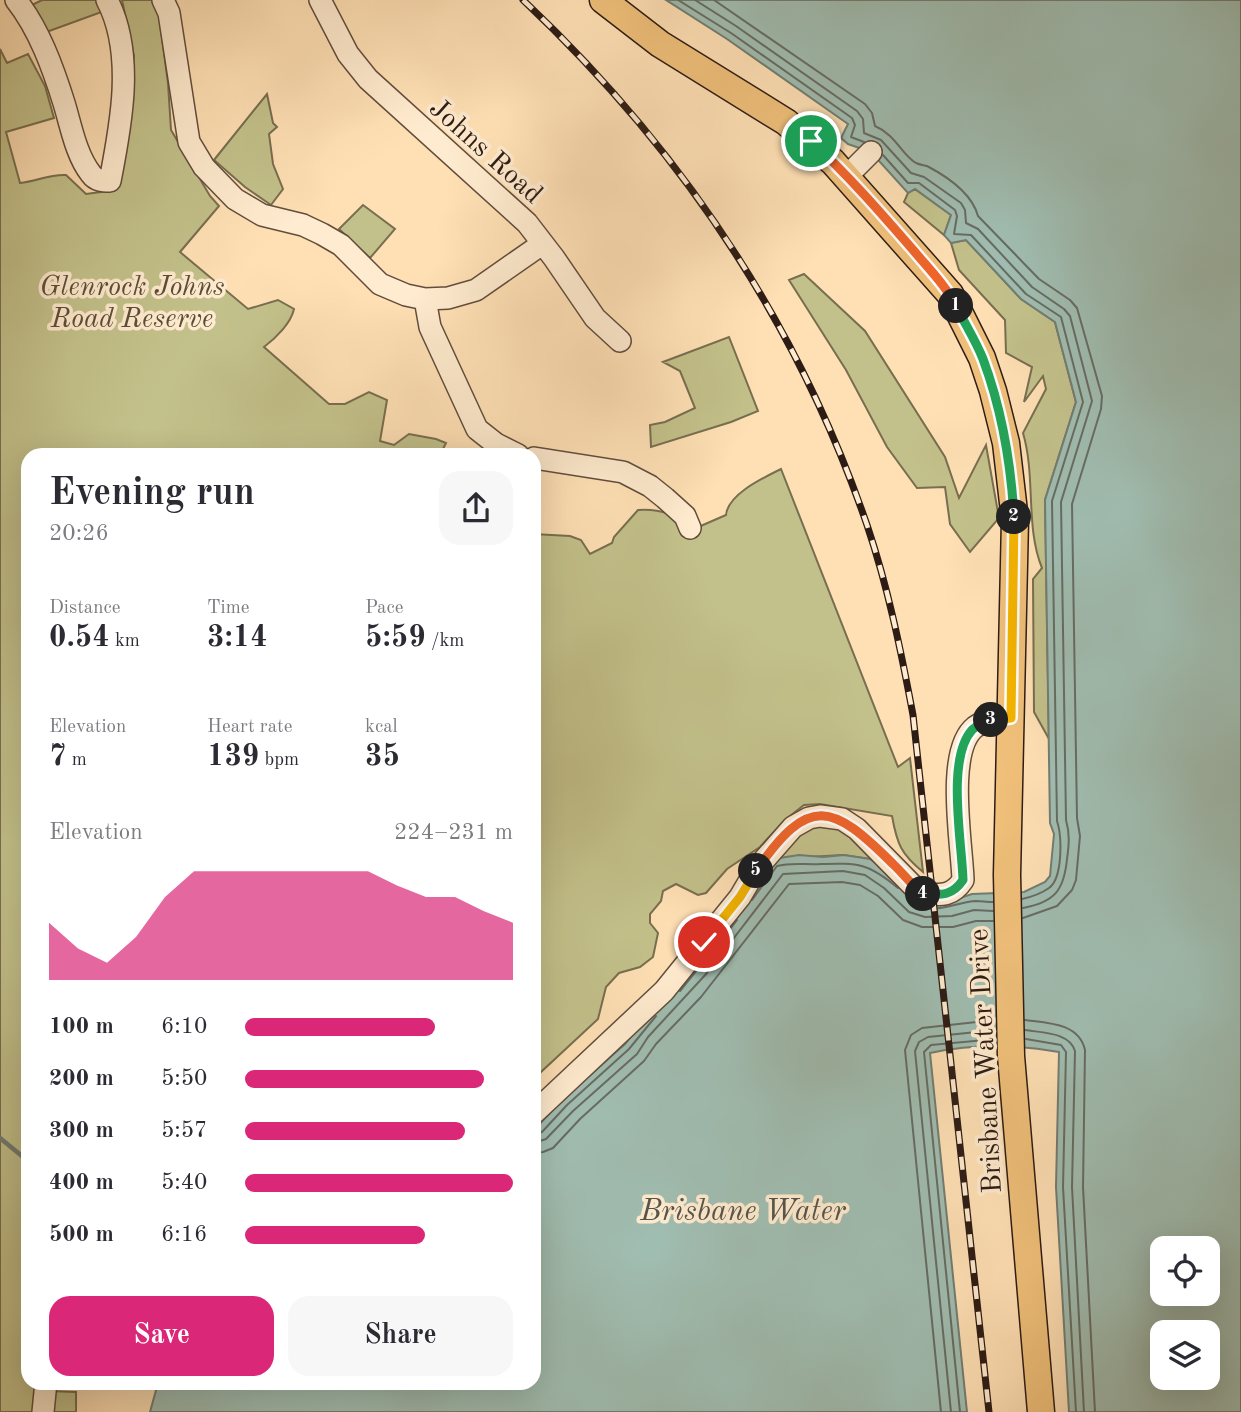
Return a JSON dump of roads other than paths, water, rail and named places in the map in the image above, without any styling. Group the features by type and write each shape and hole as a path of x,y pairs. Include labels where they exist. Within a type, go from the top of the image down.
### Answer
{"main road":[{"name":"Brisbane Water Drive","path":"603,0 660,44 786,122 811,141 847,176 950,294 982,358 993,391 1006,443 1015,520 1007,875 1012,1056 1041,1412"}],"street":[{"path":"16,0 26,13 54,74 83,163 93,177 110,181 118,132 122,55 118,29 107,0"},
{"path":"163,0 169,13 188,142 204,167 234,199 262,215 303,225 322,234 341,245 380,284 406,295 425,299 448,298 476,290 542,244"},
{"name":"Johns Road","path":"320,0 348,54 368,79 527,223 595,318 620,341"},
{"path":"847,176 871,152"},
{"path":"425,299 430,327 478,429 504,448"},
{"path":"541,459 623,472 650,486 665,498 685,516 690,528"},
{"path":"541,1106 664,991 740,897 771,851 793,827 809,818 820,816 842,819 857,828 921,894 941,895 957,890 963,880 957,788 962,752 973,729 994,719 1011,718"},
{"path":"43,1412 45,1390"}],"water":[{"name":"Brisbane Water","path":"666,0 1241,0 1241,1412 1069,1412 1056,1187 1059,1052 995,1046 930,1053 967,1412 150,1412 156,1390 541,1390 541,1122 562,1100 625,1044 773,859 799,855 844,855 870,859 893,875 951,901 972,894 1024,892 1045,882 1050,876 1054,834 1050,823 1045,500 1076,402 1055,322 1021,299 966,240 951,243 944,235 951,215 915,189 908,193 871,152 848,144 841,138 848,124 727,39"}],"waterway":[{"path":"0,1138 21,1155"}],"railway":[{"path":"523,0 580,57 633,116 682,177 728,242 769,308 806,378 839,450 867,525 893,619 913,715 989,1412"}],"park label":[{"name":"Glenrock Johns Road Reserve","path":"132,301"}]}
